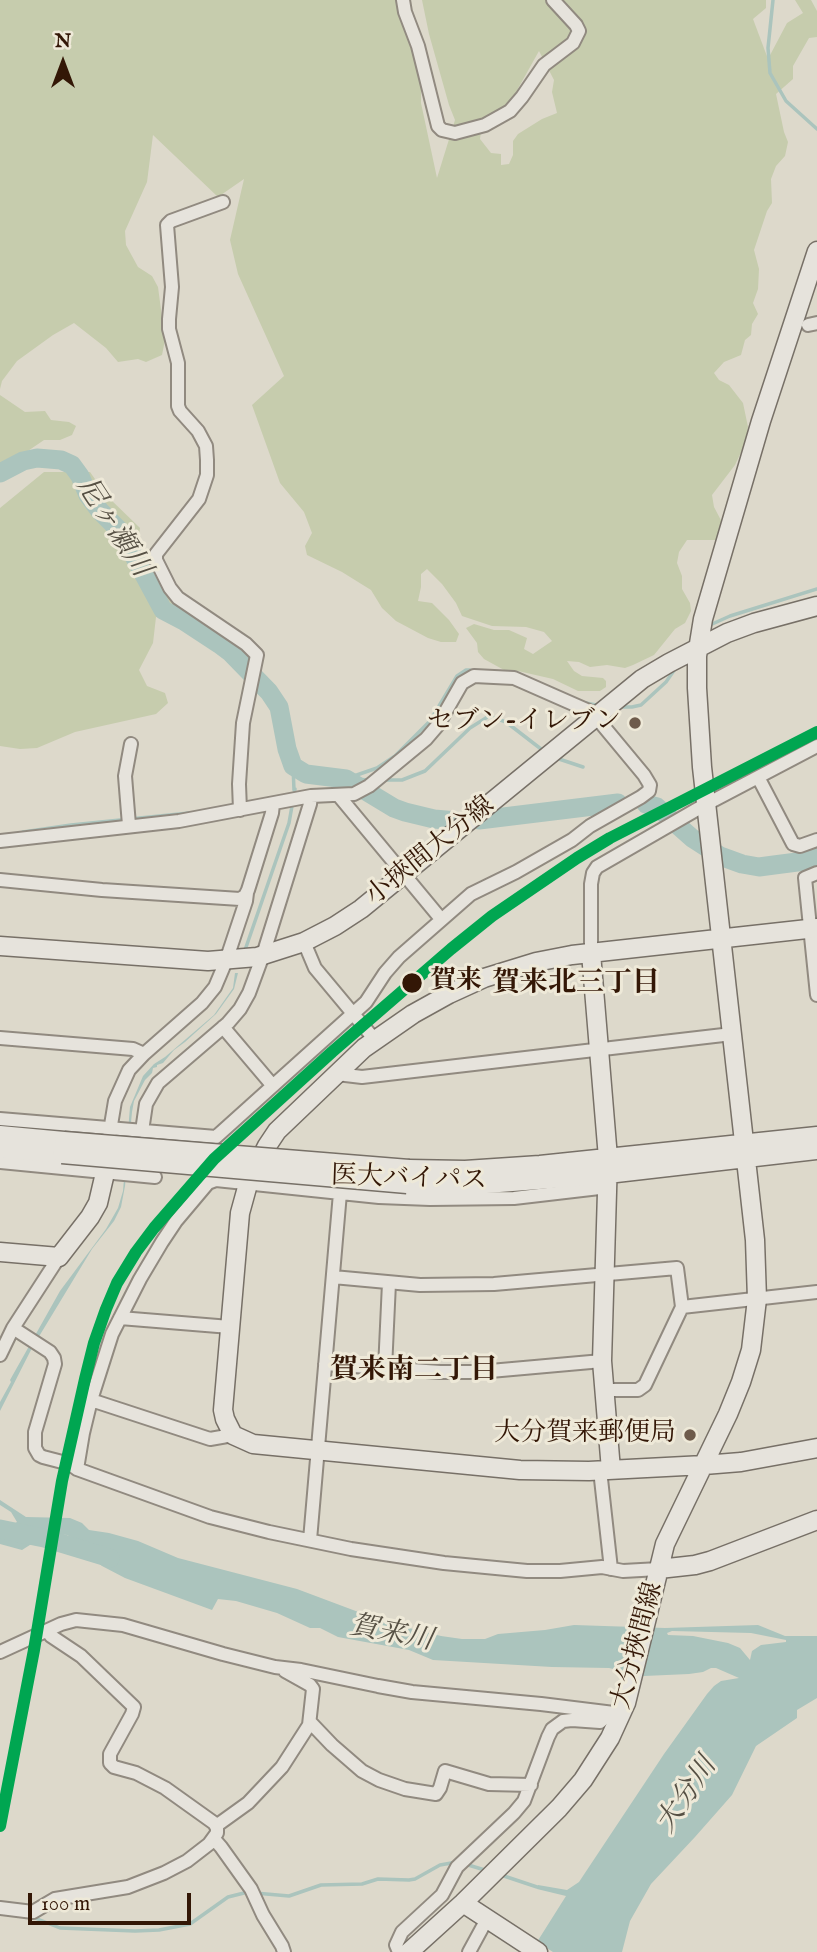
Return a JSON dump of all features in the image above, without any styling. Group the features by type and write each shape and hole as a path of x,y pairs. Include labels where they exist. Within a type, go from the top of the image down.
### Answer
{"street":[{"path":"403,0 418,46 438,126 442,130 455,133 485,125 510,111 544,65 573,43 579,32 576,25 553,0"},
{"path":"223,202 171,221 167,225 172,288 169,329 178,363 177,406 198,431 208,460 199,499 156,554 156,560 178,598 246,644 257,655 242,738 240,810"},
{"name":"大分挾間線","path":"409,1952 463,1903 568,1799 601,1753 620,1710 665,1544 732,1405 754,1333 757,1298 755,1240 709,829 696,688 697,648 709,597 761,421 817,251"},
{"name":"小挾間大分線","path":"0,946 192,961 243,959 303,942 346,920 642,679 697,648 740,628 817,606"},
{"path":"0,841 179,821 306,797 339,796 359,792 415,750 431,734 460,687 469,677 479,676 514,678 589,711 645,775 650,785 649,791 641,797 516,872 477,890 441,919 392,964 370,997 216,1137 0,1119"},
{"path":"129,825 125,776 131,744"},
{"path":"611,1569 602,1361 608,1173 591,953 592,884 595,869 674,822 817,746"},
{"path":"758,777 793,844 800,846 817,840"},
{"path":"339,796 441,919"},
{"path":"0,1355 13,1328 59,1257 95,1209 102,1194 110,1129 119,1088 129,1070 144,1054 207,998 218,981 243,959 310,804 306,797"},
{"path":"142,1131 146,1104 158,1083 223,1027 245,1002 243,959 247,893 272,813 280,803"},
{"path":"817,873 805,878 813,928 817,995"},
{"path":"0,880 237,899 243,898 247,893"},
{"path":"233,1435 223,1410 240,1213 247,1184 277,1131 375,1040 430,1004 485,978 536,962 591,953 813,928"},
{"path":"303,942 315,968 375,1040"},
{"path":"223,1027 273,1086"},
{"path":"337,1074 362,1077 732,1034"},
{"path":"0,1038 133,1049 144,1054"},
{"name":"医大バイパス","path":"0,1135 63,1147"},
{"name":"医大バイパス","path":"0,1148 63,1147 486,1184 608,1173 745,1151 817,1136"},
{"name":"医大バイパス","path":"745,1151 817,1150"},
{"path":"0,1162 155,1177"},
{"path":"77,1469 91,1401 103,1360 120,1318 153,1256 176,1221 208,1183 216,1181 407,1199 488,1199 526,1197 608,1173"},
{"path":"310,1541 340,1193"},
{"path":"0,1252 59,1257"},
{"path":"333,1277 420,1285 494,1284 677,1268 682,1307 643,1387 638,1390 604,1390"},
{"path":"385,1369 389,1283"},
{"path":"682,1307 817,1292"},
{"path":"120,1318 230,1327"},
{"path":"13,1328 50,1352 54,1358 55,1364 36,1432 35,1448 39,1455 70,1464 77,1469 210,1517 310,1541 488,1569 559,1571 602,1567 657,1576 703,1563 817,1520"},
{"path":"325,1364 479,1372 602,1361"},
{"path":"91,1401 210,1439 233,1435 253,1444 317,1452 520,1470 605,1470 704,1465 741,1462 817,1448"},
{"path":"0,1652 76,1620 123,1625 275,1667 412,1692 620,1710"},
{"path":"47,1631 81,1656 134,1707 110,1754 110,1763 165,1788 215,1833 251,1889 284,1952"},
{"path":"0,1908 33,1912 55,1899 128,1887 177,1867 248,1803 282,1767 310,1723 313,1689 275,1667"},
{"path":"399,1952 396,1945 402,1932 446,1892 457,1867 524,1801 548,1737 555,1727 564,1721 572,1720 600,1722 620,1710"},
{"path":"310,1723 362,1771 379,1780 416,1792 436,1794 445,1771 489,1784 531,1785"},
{"path":"463,1903 538,1952"},
{"path":"469,1952 490,1921"}],"green space":[{"path":"0,0 399,0 421,73 421,103 437,178 455,120 429,34 422,0 766,0 766,8 753,19 768,59 787,23 803,13 795,0 811,0 817,11 817,37 809,38 793,66 793,79 776,94 788,142 785,156 776,166 771,179 772,203 754,250 759,269 758,289 753,303 758,314 741,355 724,362 714,373 719,380 729,385 743,403 748,427 745,444 735,465 712,495 714,507 724,526 723,534 717,540 687,540 679,552 677,563 682,576 682,589 690,603 691,611 685,623 675,629 654,655 625,668 607,665 590,667 567,661 574,671 582,676 603,678 606,687 600,691 578,691 553,679 504,670 484,659 466,628 474,624 494,630 509,630 527,638 524,649 533,654 552,641 544,632 526,627 492,626 462,616 442,584 427,569 421,574 418,601 432,603 449,620 459,634 456,642 441,642 428,638 396,621 382,608 371,590 307,555 305,546 312,533 304,512 280,483 252,405 284,376 238,274 230,240 244,179 218,197 153,135 147,182 125,231 126,245 138,267 152,276 158,287 165,340 162,355 146,362 138,359 118,362 106,348 74,323 17,361 2,381 0,389","holes":["539,51 554,80 552,92 557,113 518,134 513,141 513,155 509,164 501,165 501,154 491,153 480,139 482,124 511,101"]},
{"path":"0,395 25,412 45,411 51,420 69,422 76,426 72,435 60,440 44,440 0,470"},
{"path":"44,472 90,472 107,496 140,528 134,569 184,606 190,616 179,619 156,617 153,643 139,670 147,686 165,693 168,703 156,714 75,732 37,748 20,749 0,746 0,508"}],"water":[{"path":"235,973 238,973 234,989 216,1014 163,1063 153,1068 145,1080 134,1101 125,1186 121,1207 114,1221 92,1249 32,1348 0,1411 0,1402 10,1380 60,1291 106,1229 118,1208 123,1191 130,1107 143,1076 214,1015 233,988"},
{"name":"大分川","path":"0,1500 26,1517 70,1518 82,1523 89,1530 138,1541 178,1558 297,1589 385,1622 441,1636 485,1639 498,1634 574,1625 665,1628 758,1625 785,1636 817,1636 817,1698 797,1710 797,1718 756,1746 732,1795 651,1884 630,1921 622,1952 553,1952 537,1942 566,1896 537,1889 538,1885 567,1890 579,1882 707,1694 721,1681 739,1678 716,1668 689,1674 644,1676 609,1668 433,1660 409,1650 338,1637 320,1628 310,1628 277,1613 236,1601 218,1599 212,1610 125,1578 102,1566 88,1554 80,1542 67,1535 42,1532 33,1543 22,1550 0,1544 0,1524 9,1527 17,1522 11,1512 0,1505","holes":["667,1633 751,1633 786,1642 761,1645 752,1651 750,1660 740,1648 728,1643"]}],"waterway":[{"path":"773,0 768,48 770,73 786,101 817,129"},
{"name":"尼ヶ瀬川","path":"0,473 23,461 37,458 61,460 72,465 88,495 121,532 163,610 231,653 269,692 279,707 293,766 306,774 346,779 405,812 457,821"},
{"path":"710,625 730,616 817,589"},
{"path":"620,707 641,705 666,682 675,669"},
{"path":"351,777 377,768 395,756 430,721 457,676 470,670"},
{"path":"581,702 596,705"},
{"path":"383,780 402,780 425,771 470,728 489,716 506,722 541,749"},
{"path":"556,758 583,767"},
{"path":"293,766 294,790"},
{"path":"346,779 372,780"},
{"path":"244,953 289,823 295,789"},
{"name":"尼ヶ瀬川","path":"479,820 618,803"},
{"name":"尼ヶ瀬川","path":"646,804 657,807 692,838 720,856 742,864 759,867 805,861 817,856"},
{"path":"23,832 189,813"},
{"name":"賀来川","path":"0,1529 44,1538 110,1558"},
{"path":"255,1893 289,1896 321,1885 362,1884 378,1879 409,1880 440,1865 457,1862"},
{"path":"465,1864 488,1871"},
{"path":"501,1875 537,1887"},
{"path":"30,1916 60,1928 159,1930 190,1924 228,1897 248,1892"}],"transit line":[{"path":"0,1826 34,1650 62,1481 85,1379 106,1309 117,1283 136,1252 214,1159 332,1052 492,916 610,838 817,732"}],"place":[{"name":"セブン-イレブン","path":"635,723"},
{"name":"賀来","path":"412,983"},
{"name":"大分賀来郵便局","path":"690,1435"}],"district":[{"name":"賀来北三丁目","path":"576,985"},
{"name":"賀来南二丁目","path":"414,1372"}]}
